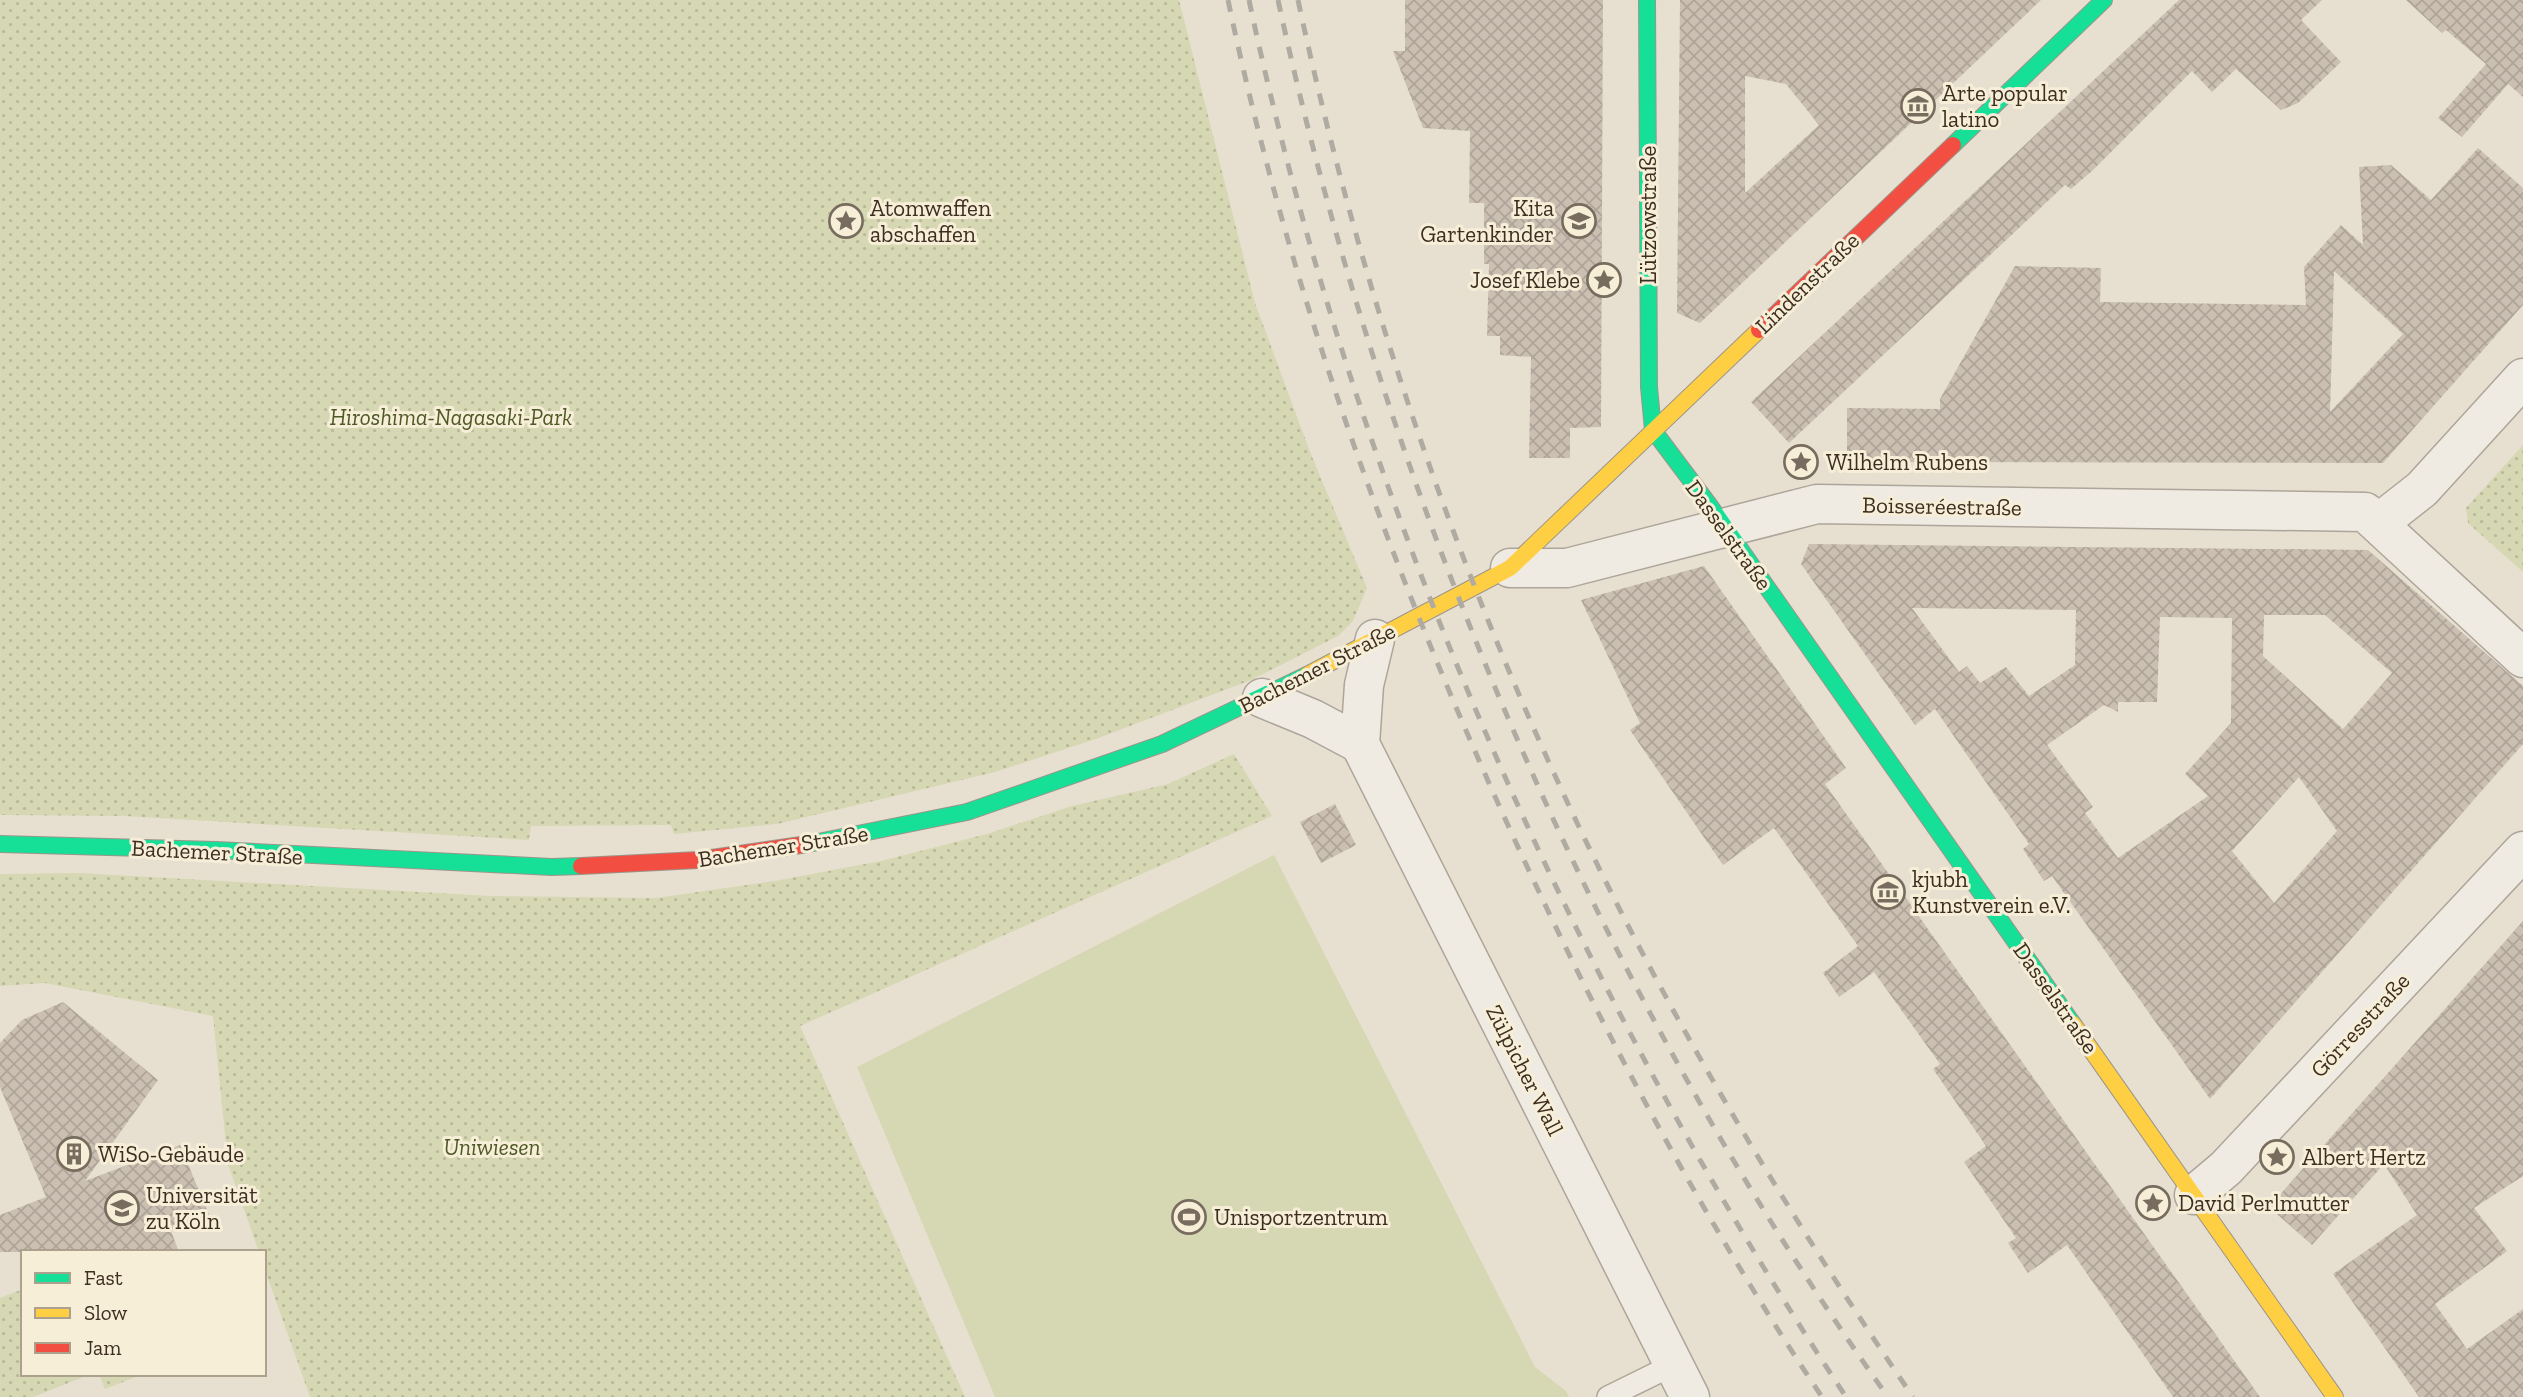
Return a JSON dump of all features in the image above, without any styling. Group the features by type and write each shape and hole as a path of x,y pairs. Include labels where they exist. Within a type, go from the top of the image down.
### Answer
{"main road":[{"name":"Lützowstraße","path":"1647,0 1649,387 1653,430"},
{"name":"Lindenstraße","path":"1510,568 2104,0"},
{"name":"Dasselstraße","path":"1653,430 1726,528 2335,1397"},
{"name":"Bachemer Straße","path":"0,844 216,850 552,867 698,860 841,840 967,812 1161,744 1262,698 1510,568"}],"street":[{"path":"2523,378 2422,489 2379,522 2394,541 2523,658"},
{"name":"Boisseréestraße","path":"1510,568 1567,568 1817,504 2365,512 2379,522"},
{"path":"1262,698 1313,719 1360,744 1364,685 1375,639"},
{"name":"Zülpicher Wall","path":"1360,744 1682,1381"},
{"name":"Görresstraße","path":"2194,1195 2226,1168 2523,851"}],"lane":[{"path":"1608,1397 1682,1381"}],"green space":[{"name":"Hiroshima-Nagasaki-Park","path":"0,0 1179,0 1255,303 1310,452 1367,588 1353,621 1338,636 1251,680 1096,739 995,772 777,824 674,834 671,825 531,826 529,840 125,816 0,815"},
{"path":"2523,445 2523,572 2468,523 2466,508"},
{"name":"Uniwiesen","path":"1234,754 1272,816 800,1026 965,1397 310,1397 266,1273 266,1250 258,1250 228,1164 213,1016 45,983 0,986 0,874 79,873 491,896 656,898 775,881 881,861 987,834 1072,806 1168,784"},
{"name":"Unisportzentrum","path":"1274,855 1535,1367 1566,1391 1569,1397 995,1397 857,1067"},
{"path":"21,1290 21,1376 86,1376 33,1397 0,1397 0,1298"},
{"path":"100,1376 138,1376 105,1389"}],"building":[{"path":"1405,0 1603,0 1601,427 1570,428 1570,458 1529,458 1531,357 1500,355 1500,336 1487,336 1489,264 1484,264 1484,203 1469,203 1470,131 1423,128 1393,51 1405,51"},
{"path":"1680,0 2041,0 1700,323 1677,313","holes":["1745,76 1786,84 1819,125 1745,193"]},
{"path":"2179,0 2322,0 2301,20 2341,62 2298,103 2281,110 2236,69 2212,92 2192,71 2092,171 2071,189 2065,185 1789,443 1751,402"},
{"path":"2406,0 2523,0 2523,97 2508,84 2462,137 2438,118 2486,64 2446,30 2442,33"},
{"path":"2478,148 2523,188 2523,305 2383,463 1847,462 1847,408 1940,409 1940,399 2015,266 2101,268 2100,302 2306,305 2304,267 2341,225 2363,245 2359,167 2391,165 2431,200","holes":["2334,271 2403,334 2330,412"]},
{"path":"1809,544 2368,550 2523,686 2523,744 2210,1099 2052,876 2044,881 2023,849 2029,844 1935,709 1915,725 1801,564","holes":["1912,608 2076,610 2075,665 2029,696 2006,667 1980,683 1967,666 1959,672","2264,615 2325,615 2392,673 2343,729 2263,656","2160,617 2232,618 2231,723 2185,774 2208,796 2118,858 2085,813 2093,807 2047,745 2104,705 2118,712 2118,702 2157,702","2299,777 2337,831 2274,903 2232,851"]},
{"path":"1704,566 1846,768 1825,784 2260,1397 2173,1397 2067,1245 2028,1273 2008,1243 2016,1238 1964,1162 1986,1146 1933,1069 1940,1064 1874,972 1839,997 1823,973 1858,946 1774,828 1723,865 1630,730 1640,723 1581,600"},
{"path":"1335,804 1356,845 1321,863 1300,822"},
{"path":"2523,921 2523,1176 2474,1208 2507,1251 2435,1304 2467,1349 2523,1309 2523,1397 2419,1397 2333,1274 2417,1215 2384,1164 2312,1245 2269,1207"},
{"name":"WiSo-Gebäude","path":"63,1002 158,1080 85,1181 180,1145 210,1217 171,1231 178,1250 0,1252 0,1215 46,1197 0,1087 0,1043 22,1020"}],"railway":[{"path":"1228,0 1279,209 1310,312 1379,514 1459,714 1537,888 1611,1038 1733,1256 1822,1397"},
{"path":"1249,0 1293,185 1347,367 1411,548 1483,726 1563,900 1650,1071 1745,1236 1846,1397"},
{"path":"1278,0 1323,185 1377,369 1441,550 1513,729 1594,904 1684,1074 1782,1239 1888,1397"},
{"path":"1298,0 1324,112 1385,333 1461,550 1503,657 1549,762 1633,935 1707,1070 1786,1203 1913,1397"}],"traffic: fast":[{"path":"1647,0 1649,387 1653,430"},
{"path":"1953,145 2104,0"},
{"path":"1653,430 1710,506 2073,1024"},
{"path":"808,844 967,812 1162,744 1307,675"},
{"path":"0,844 216,850 552,867 581,866"}],"traffic: slow":[{"path":"1307,675 1510,568 1759,330"},
{"path":"2073,1024 2335,1397"}],"traffic: jam":[{"path":"1759,330 1953,145"},
{"path":"581,866 698,860 808,844"}],"place":[{"name":"Arte popular latino","path":"1918,106"},
{"name":"Atomwaffen abschaffen","path":"846,221"},
{"name":"Kita Gartenkinder","path":"1579,221"},
{"name":"Josef Klebe","path":"1604,280"},
{"name":"Wilhelm Rubens","path":"1801,462"},
{"name":"kjubh Kunstverein e.V.","path":"1888,892"},
{"name":"WiSo-Gebäude","path":"74,1154"},
{"name":"Albert Hertz","path":"2277,1157"},
{"name":"David Perlmutter","path":"2153,1203"},
{"name":"Universität zu Köln","path":"122,1208"},
{"name":"Unisportzentrum","path":"1189,1217"}]}
